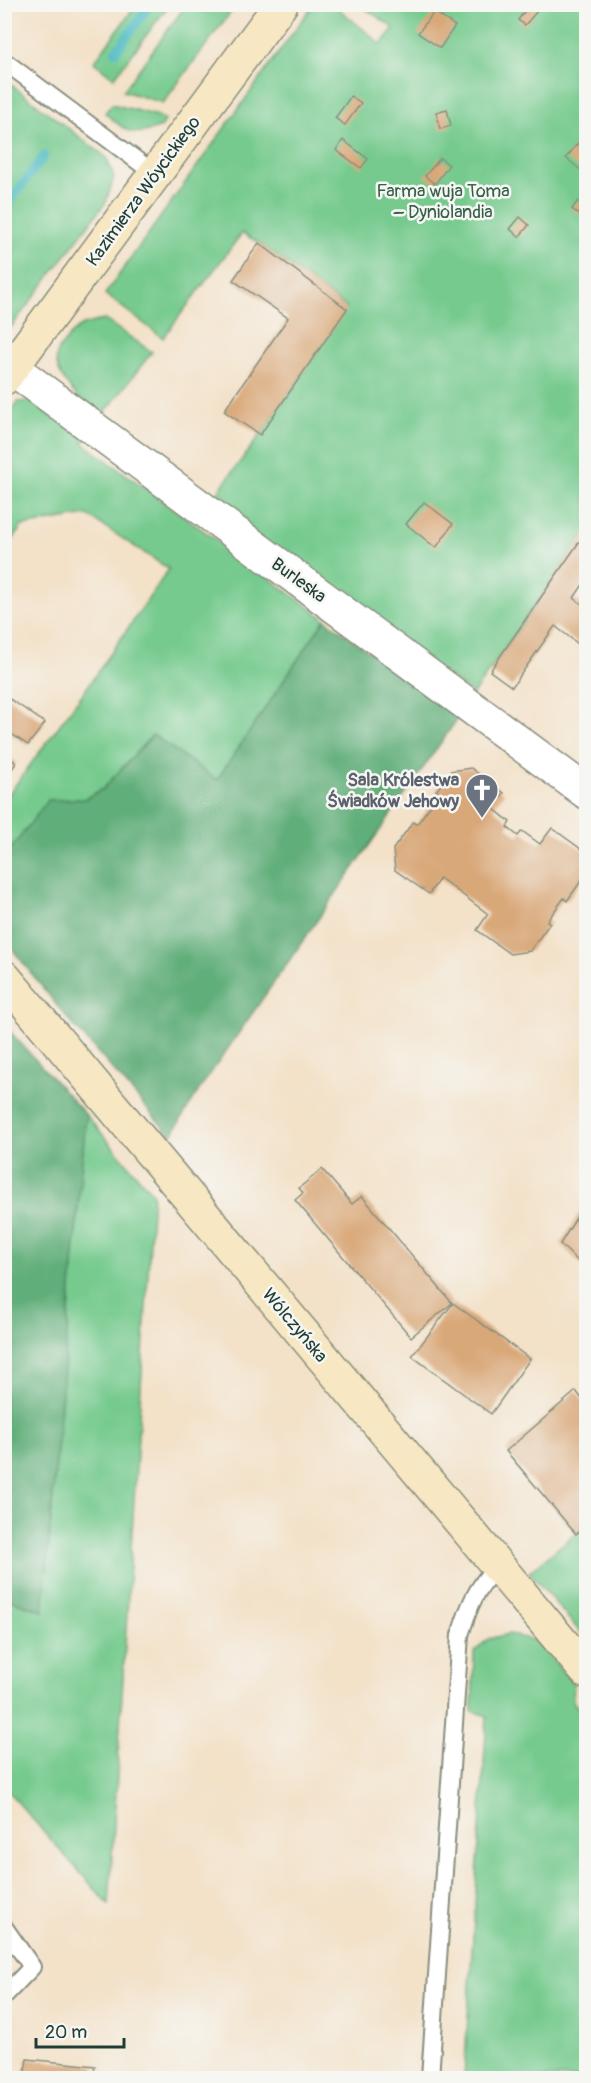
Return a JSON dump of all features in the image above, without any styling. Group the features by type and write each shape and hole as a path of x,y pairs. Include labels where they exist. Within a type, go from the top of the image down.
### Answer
{"street":[{"name":"Kazimierza Wóycickiego","path":"8,373 281,4"},
{"name":"Burleska","path":"8,373 586,792"},
{"name":"Wólczyńska","path":"4,977 586,1671"}],"lane":[{"path":"4,61 155,174"},
{"path":"430,2079 460,1635 470,1603 496,1565"},
{"path":"4,1927 32,1968 4,1996"}],"green space":[{"path":"136,5 169,5 114,78 94,62"},
{"path":"186,5 236,5 163,103 123,91"},
{"name":"Farma wuja Toma – Dyniolandia","path":"313,5 334,5 381,44 394,28 360,5 586,5 586,532 473,694 210,502 260,435 347,308 242,233 163,338 105,294"},
{"path":"5,80 106,157 114,177 106,202 5,335"},
{"path":"112,104 158,116 165,120 162,127 137,133 131,132 105,113"},
{"path":"105,320 152,352 99,420 64,380 59,371 57,354 61,346 78,328"},
{"path":"30,401 87,437 83,443 325,619 217,780 152,735 103,789 84,799 48,800 5,858 5,799 86,689 169,569 87,515 22,526 5,551 5,420 18,402"},
{"path":"325,619 458,718 199,1090 171,1136 62,1012 5,940 4,858 48,800 84,799 103,789 153,735 217,780"},
{"path":"4,1025 86,1115 43,1611 5,1598"},
{"path":"86,1115 153,1194 109,1905 5,1788 4,1598 43,1611"},
{"path":"586,1525 586,1639 529,1572"},
{"path":"509,1634 536,1641 574,1684 573,1701 586,1719 586,2078 464,2078 487,1716 472,1711 474,1652 488,1639"}],"building":[{"path":"529,5 537,11 525,25 518,20"},
{"path":"434,12 455,26 440,48 418,33"},
{"path":"351,96 361,103 345,125 335,118"},
{"path":"447,109 451,126 440,129 436,112"},
{"path":"343,140 368,159 361,168 336,150"},
{"path":"578,143 586,150 586,166 582,171 566,158"},
{"path":"440,158 449,165 435,184 425,176"},
{"path":"578,201 586,208 585,219 572,209"},
{"path":"520,217 529,225 519,237 510,229"},
{"path":"259,243 347,309 260,435 224,411 288,318 233,280"},
{"path":"424,502 453,524 436,548 406,524"},
{"path":"586,532 586,580 574,598 586,607 586,650 555,626 512,687 490,671"},
{"path":"4,695 45,723 28,745 4,729"},
{"path":"5,753 16,763 5,779"},
{"path":"471,768 504,793 493,808 510,822 507,827 518,836 522,831 540,844 552,828 585,852 586,874 567,901 564,898 547,921 550,923 530,951 510,954 477,930 488,914 440,878 429,894 395,870 393,849 413,822 417,824 439,794 436,791 451,771"},
{"path":"322,1169 352,1204 362,1196 452,1303 411,1337 295,1200 303,1193 299,1188"},
{"path":"586,1202 586,1269 560,1244"},
{"path":"453,1303 530,1359 491,1414 412,1356"},
{"path":"576,1391 586,1404 586,1525 576,1534 506,1451"},
{"path":"27,2059 95,2066 93,2078 24,2078"}],"waterway":[{"path":"115,52 151,4"},
{"path":"4,209 44,156"}],"place":[{"name":"Sala Królestwa Świadków Jehowy","path":"482,819"}]}
